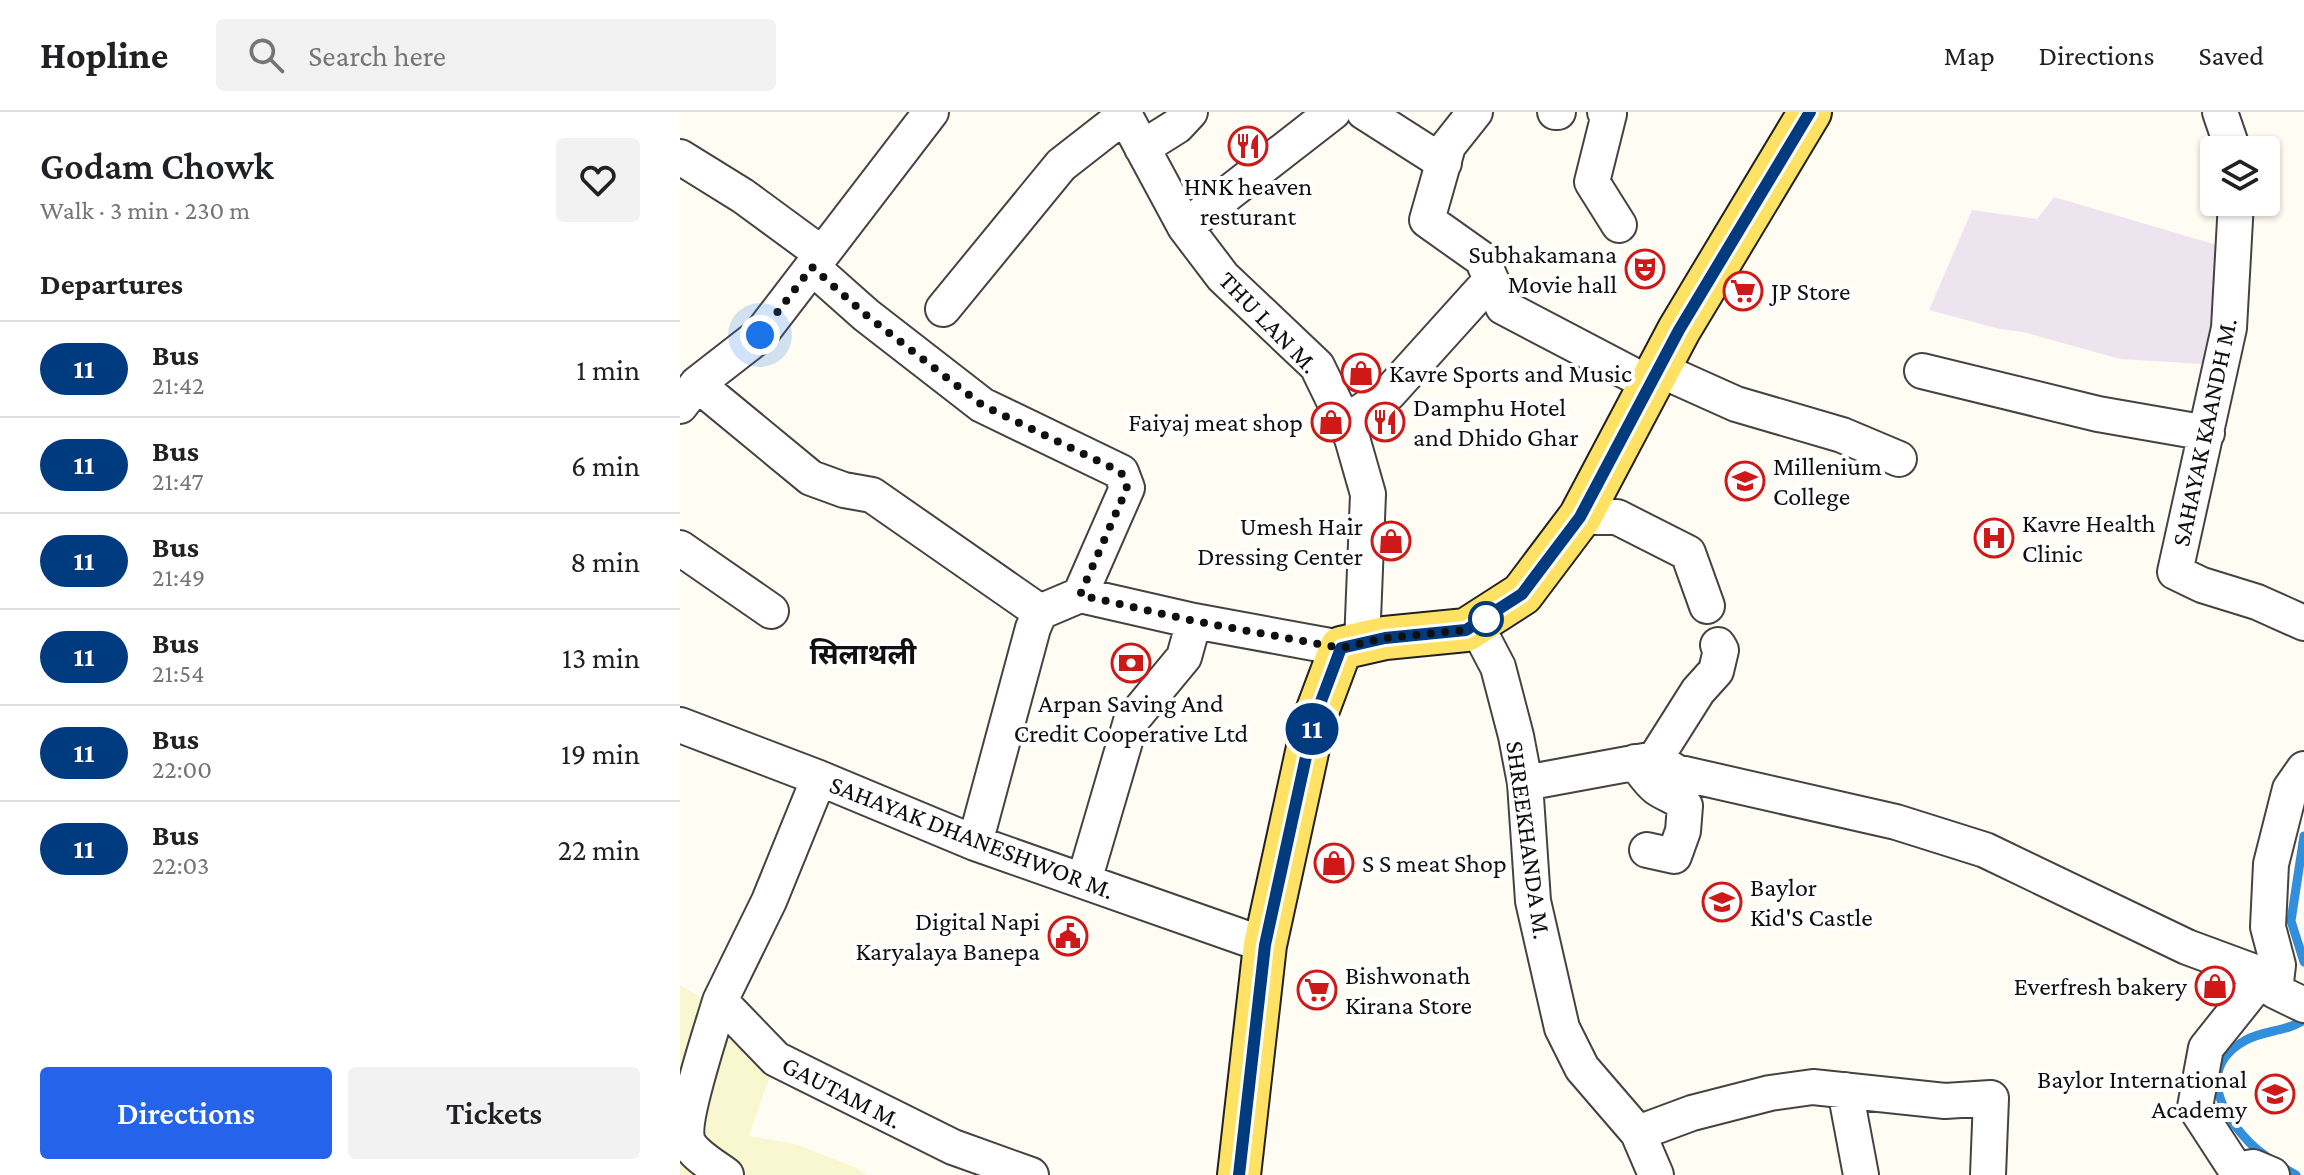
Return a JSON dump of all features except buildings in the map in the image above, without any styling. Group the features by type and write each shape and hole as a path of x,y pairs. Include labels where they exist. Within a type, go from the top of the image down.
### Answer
{"main road":[{"path":"1239,1175 1265,945 1314,720 1352,646 1385,638 1466,630 1522,594 1580,517 1654,376 1810,112"}],"street":[{"path":"931,112 760,335 686,395 811,478 844,490 872,495 1040,612"},
{"path":"1142,148 1177,126 1190,112"},
{"path":"1185,227 1333,112"},
{"path":"1364,112 1444,163"},
{"path":"1475,112 1448,146 1427,220 1482,259 1503,307 1654,376 1842,435 1899,459"},
{"path":"1605,112 1609,114 1592,182 1619,225"},
{"path":"2220,112 2228,136"},
{"path":"943,309 1061,165 1124,114"},
{"name":"THU LAN M.","path":"1124,114 1185,227 1223,277 1317,366 1352,438 1368,494 1352,646"},
{"path":"680,157 743,196 817,261 866,315 982,405 1121,472 1127,488 1080,595"},
{"name":"SAHAYAK KAANDH M.","path":"2235,216 2229,328 2175,572 2304,623"},
{"path":"1344,423 1389,393 1491,280"},
{"path":"1922,371 2098,414 2207,433"},
{"path":"1580,517 1617,517 1688,553 1707,606"},
{"path":"680,548 771,611"},
{"path":"975,843 1033,628 1040,612 1080,595 1194,621 1352,646"},
{"path":"1084,881 1131,721 1184,657 1194,621"},
{"name":"SHREEKHANDA M.","path":"1476,625 1498,667 1516,736 1525,783 1533,901 1562,1028 1582,1068 1638,1133 1656,1175"},
{"path":"1647,850 1674,856 1683,831 1685,806 1681,800 1649,781 1645,760 1716,671 1721,650 1718,645"},
{"name":"SAHAYAK DHANESHWOR M.","path":"680,725 819,778 975,843 1265,945"},
{"path":"1525,783 1645,760 1676,772 1896,822 1985,850 2187,947 2252,971 2280,991"},
{"path":"2280,991 2278,965 2268,927 2271,864 2290,789 2304,769"},
{"path":"726,1175 689,1144 687,1134 694,1091 720,1001 769,901 819,778"},
{"path":"2272,1175 2253,1167 2234,1172 2195,1107 2206,1048 2280,991"},
{"name":"GAUTAM M.","path":"720,1001 776,1059 953,1147 1031,1175"},
{"path":"1638,1133 1692,1113 1770,1093 1813,1087 1945,1101 1991,1098 1988,1175"},
{"path":"1845,1090 1861,1175"}],"shaded area":[{"path":"2054,197 2224,247 2218,365 2120,359 1929,310 1972,210 2037,219"},
{"path":"680,985 713,1004 775,1061 749,1136 795,1144 857,1168 866,1175 680,1175"}],"waterway":[{"path":"2304,836 2291,921 2304,962"},
{"path":"2296,1175 2260,1152 2239,1131 2222,1104 2217,1076 2221,1063 2246,1040 2304,1020"}],"bus line":[{"name":"11","path":"1239,1175 1265,945 1314,720 1341,648 1385,638 1466,630 1522,594 1580,517 1679,330 1810,112"}],"place":[{"name":"HNK heaven resturant","path":"1248,146"},
{"name":"Subhakamana Movie hall","path":"1645,269"},
{"name":"JP Store","path":"1743,291"},
{"name":"Kavre Sports and Music","path":"1361,373"},
{"name":"Faiyaj meat shop","path":"1331,422"},
{"name":"Damphu Hotel and Dhido Ghar","path":"1385,422"},
{"name":"Millenium College","path":"1745,481"},
{"name":"Kavre Health Clinic","path":"1994,538"},
{"name":"Umesh Hair Dressing Center","path":"1391,541"},
{"name":"Arpan Saving And Credit Cooperative Ltd","path":"1131,663"},
{"name":"S S meat Shop","path":"1334,863"},
{"name":"Baylor Kid'S Castle","path":"1722,902"},
{"name":"Digital Napi Karyalaya Banepa","path":"1068,936"},
{"name":"Everfresh bakery","path":"2215,986"},
{"name":"Bishwonath Kirana Store","path":"1317,990"},
{"name":"Baylor International Academy","path":"2275,1094"}],"district":[{"name":"सिलाथली","path":"863,654"}],"route":[{"path":"760,335 812,267 866,315 982,405 1121,472 1127,488 1080,595 1194,621 1341,648 1385,638 1466,630 1486,619"}]}
